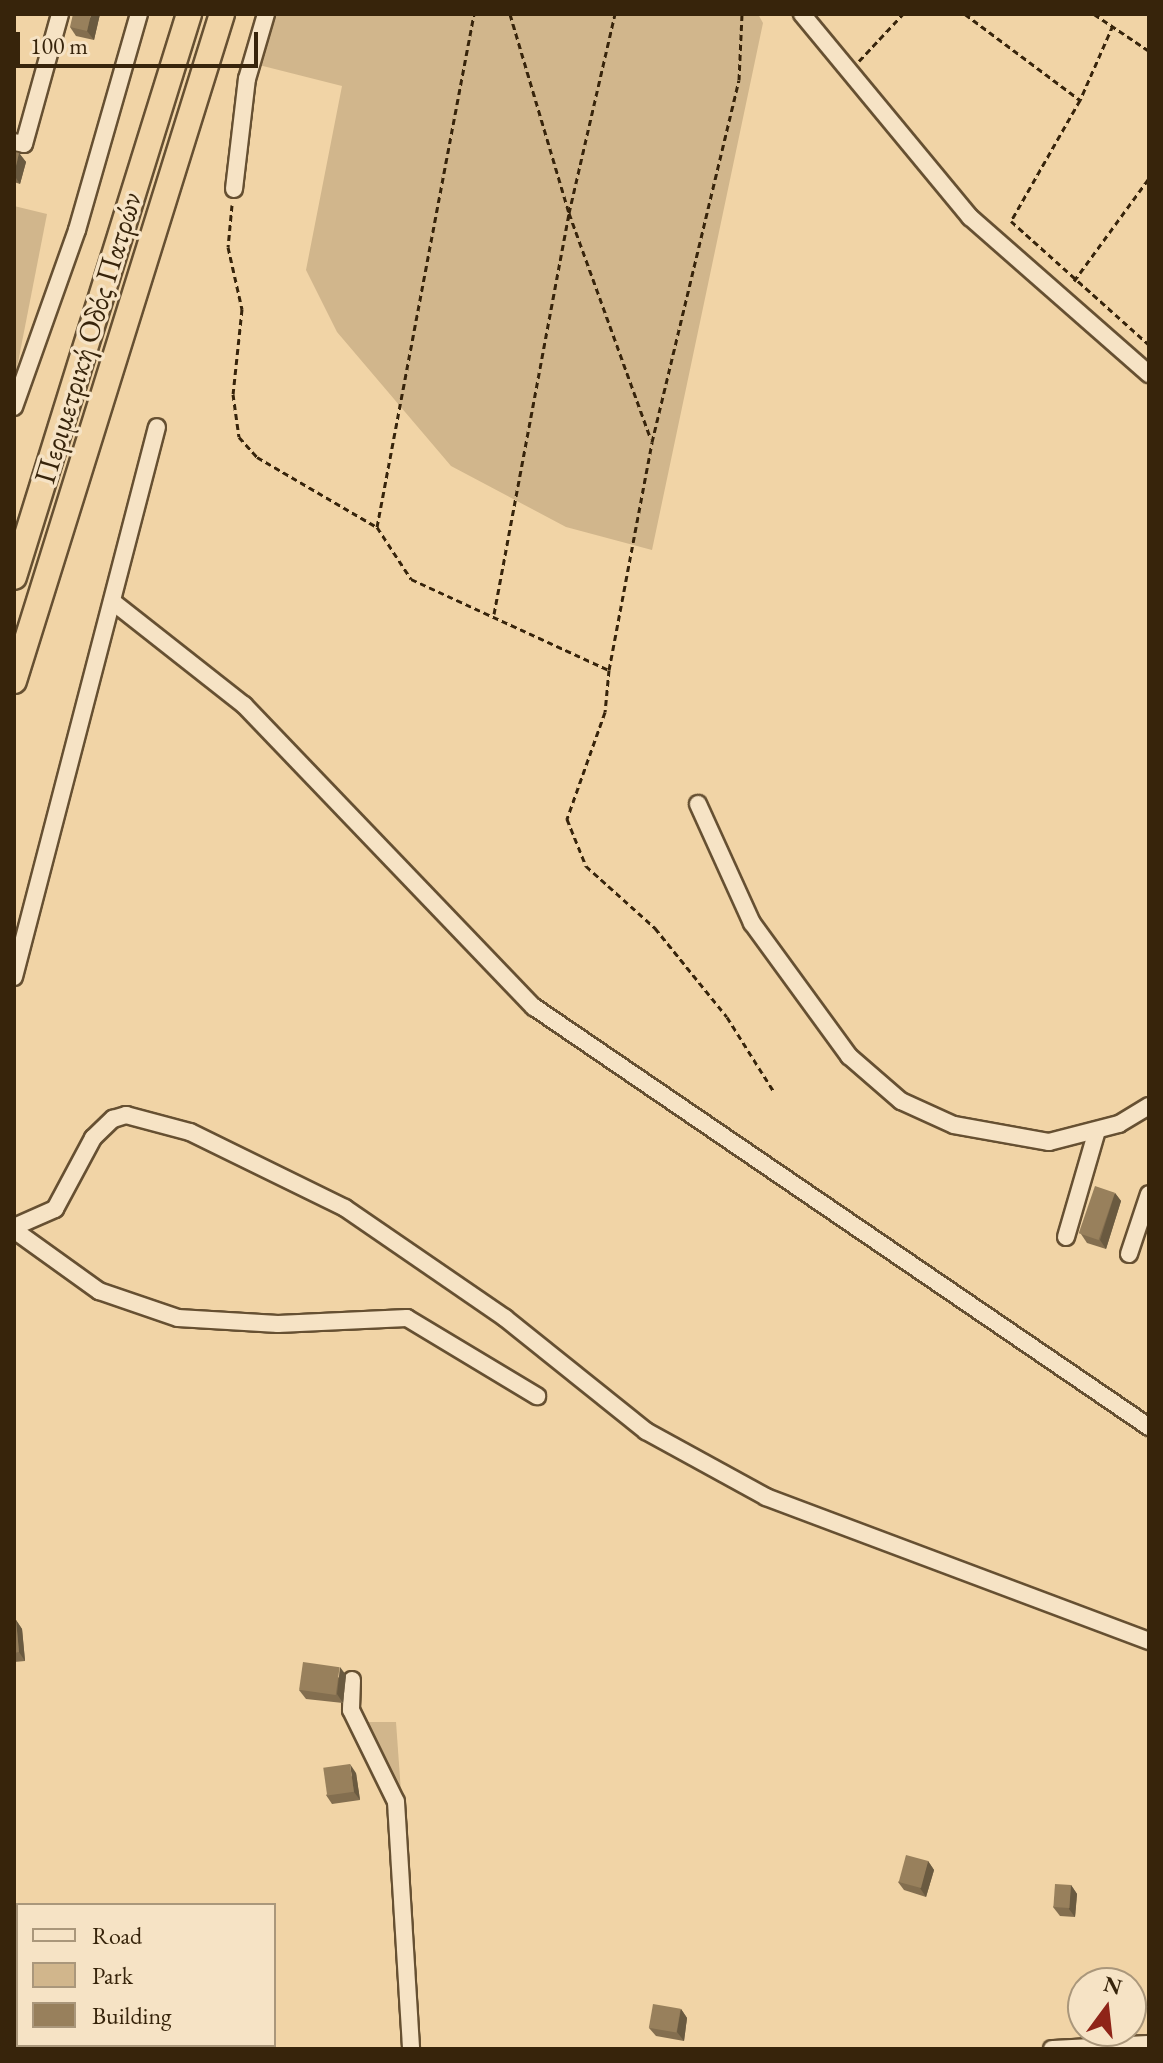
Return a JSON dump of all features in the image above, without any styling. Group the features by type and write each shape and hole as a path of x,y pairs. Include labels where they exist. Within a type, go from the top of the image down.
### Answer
{"highway":[{"name":"Περιμετρική Οδός Πατρών","path":"14,577 189,14"},
{"name":"Περιμετρική Οδός Πατρών","path":"14,681 222,14"}],"street":[{"path":"14,142 24,144 60,14"},
{"path":"14,407 62,276 139,14"},
{"path":"234,189 247,79 266,14"},
{"path":"802,14 970,217 1149,374"},
{"path":"14,977 157,427"},
{"path":"113,602 244,705 534,1007 1149,1427"},
{"path":"698,804 752,923 849,1056 901,1101 954,1125 1049,1142 1097,1130 1149,1106"},
{"path":"537,1396 407,1318 278,1324 178,1318 99,1291 14,1228 55,1209 93,1138 113,1119 126,1115 190,1132 345,1208 505,1318 646,1431 766,1497 1149,1641"},
{"path":"1066,1237 1097,1130"},
{"path":"1129,1254 1149,1194"},
{"path":"352,1680 351,1710 396,1802 411,2049"},
{"path":"1052,2049 1149,2044"}],"path":[{"path":"377,527 474,14"},
{"path":"510,14 569,213 652,442"},
{"path":"494,616 569,213 615,14"},
{"path":"742,14 739,80 652,442 609,670 605,712 567,819 586,866 655,928 727,1017 774,1092"},
{"path":"850,70 903,14"},
{"path":"965,14 1080,100"},
{"path":"1094,14 1149,51"},
{"path":"1113,25 1080,100 1011,221 1074,281 1149,345"},
{"path":"1074,281 1149,178"},
{"path":"234,189 228,247 242,309 233,394 239,437 257,457 377,527 411,579 609,670"}],"green space":[{"path":"269,14 758,14 763,23 652,550 566,527 451,466 337,332 306,270 342,86 251,63"},
{"path":"14,206 47,214 14,383"},
{"path":"367,1722 396,1722 401,1792"}],"building":[{"path":"73,14 91,14 87,31 70,27"},
{"path":"14,152 19,153 14,174"},
{"path":"1095,1186 1115,1193 1099,1240 1079,1233"},
{"path":"14,1620 19,1652 14,1653"},
{"path":"303,1662 340,1667 336,1695 299,1690"},
{"path":"350,1764 354,1792 327,1795 323,1768"},
{"path":"906,1855 928,1861 921,1888 899,1882"},
{"path":"1055,1884 1071,1885 1069,1908 1053,1907"},
{"path":"653,2004 681,2009 676,2032 649,2028"}]}
